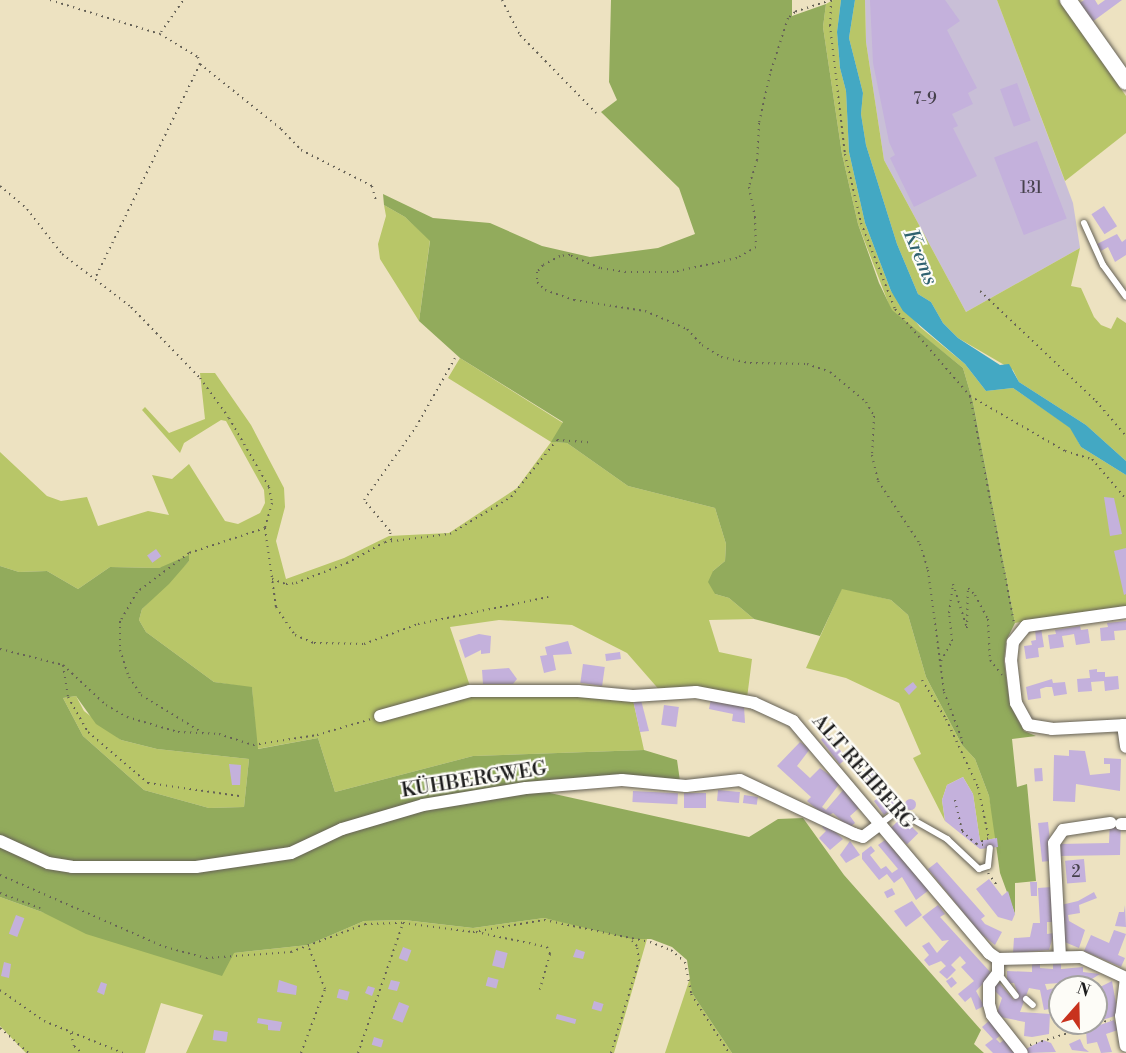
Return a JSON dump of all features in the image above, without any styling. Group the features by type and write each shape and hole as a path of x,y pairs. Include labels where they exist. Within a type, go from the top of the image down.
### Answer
{"main road":[{"path":"1068,0 1126,82"}],"street":[{"path":"1126,612 1103,612 1019,630 1013,642 1013,680 1020,716 1028,725 1052,729 1125,725 1126,747"},
{"name":"ALT REHBERG","path":"380,716 470,692 569,691 633,696 696,692 754,703 792,721 879,825 910,855 973,936 998,959"},
{"name":"KÜHBERGWEG","path":"0,841 48,863 72,867 196,867 291,853 342,829 423,805 526,788 622,780 686,786 740,780 863,837 879,825"},
{"path":"1060,957 1054,843 1057,835 1071,828 1119,824"},
{"path":"1021,1052 992,1015 989,985 998,973 998,959 1081,957 1126,978 1121,1016 1126,1046"}],"lane":[{"path":"1084,223 1103,265 1126,297"},
{"path":"879,825 896,812 903,814 947,839 972,864 984,869 991,861 988,846"},
{"path":"998,973 1016,996"},
{"path":"1026,999 1033,1005"}],"path":[{"path":"50,0 160,34 198,57 200,64 281,129 300,150 372,186 376,201"},
{"path":"160,34 183,0"},
{"path":"502,0 520,35 596,113"},
{"path":"958,746 963,742 944,692 928,570 920,544 878,481 872,455 874,416 866,402 830,372 807,364 750,363 721,357 702,345 687,329 645,311 574,300 545,290 537,282 537,272 543,265 560,256 570,255 600,268 626,272 674,272 737,258 756,247 755,217 748,187 757,160 759,123 770,74 788,18 795,12 831,0 830,25 845,154 861,223 878,272 895,309 970,396 1065,451 1092,459 1126,499"},
{"path":"95,279 200,64"},
{"path":"0,186 27,209 62,254 156,330 200,378 229,418 269,487 272,503 265,528 276,607 295,634 314,643 364,644 418,624 548,597"},
{"path":"980,291 1096,401 1126,436"},
{"path":"391,540 390,531 364,500 416,427 456,358"},
{"path":"970,396 1014,623 1019,630"},
{"path":"272,579 286,584 304,581 391,540 438,537 460,530 511,497 557,440 588,442"},
{"path":"203,733 141,695 129,677 120,650 120,621 137,592 180,559 265,528"},
{"path":"941,661 952,641 950,589 953,584 967,628 968,588 988,619 990,660 998,673 1013,680"},
{"path":"0,649 63,665 106,705 127,717 178,732 203,733 253,745 317,735 380,716"},
{"path":"63,665 68,697 88,732 148,783 240,796"},
{"path":"922,680 937,702 978,787 989,839 976,844"},
{"path":"955,800 962,831 976,844 988,846"},
{"path":"984,869 996,884"},
{"path":"0,875 186,954 206,958 309,948 365,924 403,923 474,932 547,947 550,954 540,990"},
{"path":"0,893 40,908"},
{"path":"474,932 544,920 632,941 650,942 671,950 685,962 691,994 729,1053"},
{"path":"358,1053 403,923"},
{"path":"611,1053 639,961 638,946 632,941"},
{"path":"302,1053 325,989 309,948"},
{"path":"0,990 29,1013 123,1053"},
{"path":"1021,1052 1043,1038 1121,1016"},
{"path":"0,1028 29,1053"},
{"path":"70,1032 74,1046 82,1053"}],"shaded area":[{"path":"865,0 997,0 1073,203 1080,248 966,312 884,160 866,42"}],"green space":[{"path":"611,0 792,0 792,16 826,4 823,27 842,154 858,224 879,283 892,310 963,368 973,402 1015,623 1006,641 1004,661 1010,705 1024,731 1036,736 1012,739 1017,787 1027,784 1036,881 1015,883 1015,914 1000,873 989,796 975,759 962,745 926,677 908,615 891,600 842,589 820,636 754,619 729,598 715,594 708,582 713,571 725,561 726,544 715,508 628,486 567,443 551,442 563,422 460,358 419,321 430,241 405,217 384,205 383,194 433,218 490,223 542,246 590,257 658,248 695,234 679,188 601,112 617,100 609,82"},
{"path":"833,0 841,0 837,32 840,68 846,91 849,152 865,223 891,291 920,327 965,364 986,391 1013,388 1071,428 1081,447 1126,475 1126,607 1015,623 973,402 963,368 891,310 858,224 842,154 823,27 826,4"},
{"path":"855,0 865,0 866,42 884,160 966,312 1080,248 1071,286 1081,288 1094,317 1101,325 1111,329 1117,317 1126,323 1126,461 1086,425 1019,382 1013,370 958,338 943,323 931,302 918,294 897,244 866,145 861,114 863,93 849,38"},
{"path":"997,0 1059,0 1126,96 1126,133 1065,181"},
{"path":"384,205 405,217 430,240 419,321 380,259 378,244 386,216"},
{"path":"460,358 563,423 552,442 567,443 628,486 715,508 726,544 725,561 713,571 715,594 729,598 754,619 709,620 719,652 752,659 747,698 662,693 627,653 572,625 499,620 450,627 473,695 542,693 633,700 644,750 473,756 335,792 318,738 257,749 252,688 214,682 146,632 139,620 142,609 189,561 159,568 110,567 78,589 47,571 19,572 0,566 0,452 47,496 61,501 87,497 98,526 148,511 169,515 152,475 172,479 189,464 225,521 238,524 260,513 265,503 264,490 226,421 221,420 184,443 180,453 142,410 145,407 169,433 205,419 200,373 215,373 251,425 284,488 285,507 276,541 286,579 344,558 389,536 449,533 517,488 551,442 448,378"},
{"path":"189,555 189,561 169,584 142,609 139,620 146,632 214,682 252,687 258,749 318,738 335,792 473,756 644,750 677,760 680,781 549,782 550,793 749,837 778,819 803,818 844,875 981,1030 974,1044 984,1053 732,1053 692,993 687,960 672,947 651,939 632,939 544,918 473,928 404,920 364,921 308,945 234,953 222,976 86,934 42,912 0,897 0,566 19,572 47,571 78,589 110,567 159,568","holes":["76,696 96,724 121,740 157,749 249,759 244,807 209,808 144,790 83,736 63,698"]},
{"path":"842,588 891,600 908,615 926,677 962,745 975,759 989,796 997,838 980,841 973,794 963,777 947,785 942,800 945,821 913,758 921,754 899,703 846,678 806,668"},
{"path":"76,696 84,711 121,740 157,749 249,759 244,807 209,808 144,790 83,736 63,698"},
{"path":"0,897 42,912 233,953 308,945 364,921 404,920 473,928 544,918 647,939 614,1053 186,1053 203,1015 161,1003 145,1053 26,1053 0,1026"},
{"path":"691,975 692,993 732,1053 665,1053"}],"water":[{"name":"Krems","path":"841,0 855,0 849,38 863,93 861,114 866,145 897,244 918,294 931,302 943,323 958,338 1000,365 1009,364 1019,382 1086,425 1126,461 1126,475 1081,447 1070,428 1013,388 986,391 965,364 903,311 891,291 865,223 849,152 846,91 840,68 837,32"}],"building":[{"path":"870,0 945,0 960,21 947,30 977,88 968,93 973,104 952,114 958,126 953,128 977,176 914,207 890,158 895,155 889,142 873,63"},
{"path":"1084,0 1095,0 1098,5 1105,0 1122,0 1092,22 1080,3"},
{"path":"1017,83 1031,121 1014,127 1000,89"},
{"path":"1037,141 1067,218 1024,235 994,157"},
{"path":"1104,206 1117,226 1104,234 1091,214"},
{"path":"1117,234 1122,242 1126,239 1126,255 1115,262 1108,247 1101,251 1097,244"},
{"path":"1104,497 1114,498 1122,534 1110,536"},
{"path":"1126,548 1126,594 1124,595 1114,551"},
{"path":"156,549 161,556 152,563 147,555"},
{"path":"1126,621 1126,630 1114,631 1115,640 1101,641 1100,628 1108,627 1107,623"},
{"path":"1080,626 1081,630 1088,629 1090,643 1076,645 1074,634 1062,636 1064,647 1050,649 1048,635 1056,634 1055,630"},
{"path":"1041,628 1044,647 1038,648 1039,657 1026,659 1024,646 1032,645 1031,641 1036,640 1035,629"},
{"path":"479,634 491,636 490,653 481,654 481,650 465,658 459,640"},
{"path":"568,641 572,654 553,655 556,670 544,673 540,656 547,655 545,647"},
{"path":"620,652 621,659 606,661 605,654"},
{"path":"583,664 605,667 602,686 580,683"},
{"path":"509,668 517,679 513,684 483,684 482,670"},
{"path":"1097,669 1097,672 1105,672 1105,677 1118,676 1119,689 1105,691 1104,681 1091,682 1092,691 1078,692 1077,679 1090,678 1089,670"},
{"path":"1052,679 1053,683 1065,682 1067,694 1054,696 1052,687 1046,687 1040,689 1041,698 1028,700 1026,687"},
{"path":"913,682 917,687 909,695 904,689"},
{"path":"711,699 744,706 745,723 732,721 733,714 709,709"},
{"path":"633,700 641,700 649,731 640,732"},
{"path":"664,705 679,707 676,727 661,725"},
{"path":"828,734 847,759 839,764 821,739"},
{"path":"800,742 810,749 797,766 810,778 820,768 840,783 822,807 826,810 844,789 859,808 850,816 855,823 849,828 833,813 826,817 807,801 811,797 777,766"},
{"path":"1069,750 1085,751 1090,775 1110,773 1110,764 1104,764 1104,758 1121,759 1120,791 1076,784 1075,802 1053,801 1054,755 1069,756"},
{"path":"229,764 241,765 240,785 232,785"},
{"path":"1042,768 1043,781 1035,782 1034,769"},
{"path":"873,769 882,780 872,787 864,777"},
{"path":"963,777 973,794 980,841 997,838 998,847 980,849 945,821 942,800 947,785"},
{"path":"890,789 898,805 884,815 874,801"},
{"path":"718,790 740,792 739,803 717,801"},
{"path":"633,791 678,793 677,804 632,802"},
{"path":"684,793 706,793 706,808 684,808"},
{"path":"744,795 758,797 757,805 743,803"},
{"path":"910,798 916,804 910,810 904,804"},
{"path":"902,817 918,833 907,845 891,828"},
{"path":"1110,819 1121,820 1120,855 1058,856 1058,844 1109,843"},
{"path":"1048,822 1052,861 1042,862 1038,823"},
{"path":"826,823 843,839 830,850 819,838 826,831 822,827"},
{"path":"885,840 929,890 916,900 902,877 894,883 887,874 879,880 862,859 862,853 871,846 875,851 870,855 881,869 886,866 892,873 898,869 878,845"},
{"path":"850,841 860,855 846,863 840,855"},
{"path":"1084,859 1086,882 1067,884 1065,861"},
{"path":"937,862 985,916 981,919 985,924 1002,932 995,945 980,933 928,869"},
{"path":"989,879 1002,896 1008,891 1015,914 1012,921 998,917 976,889"},
{"path":"1030,882 1037,882 1037,896 1031,896"},
{"path":"1052,887 1053,922 1047,922 1047,934 1054,933 1049,950 1013,953 1014,938 1030,937 1033,923 1040,923 1038,888"},
{"path":"892,888 895,894 887,898 884,892"},
{"path":"1094,892 1097,898 1079,905 1080,913 1068,915 1069,921 1085,930 1079,948 1062,941 1061,905 1078,901"},
{"path":"912,901 922,915 906,927 894,911"},
{"path":"938,905 945,914 940,917 992,974 976,991 984,1006 976,1010 971,997 965,1002 958,994 974,981 961,967 966,963 960,956 951,965 956,970 947,979 939,972 946,966 941,961 929,966 924,960 929,955 922,946 929,942 937,953 949,940 942,941 922,917"},
{"path":"1125,905 1126,927 1115,926 1119,912 1124,912"},
{"path":"16,915 24,918 17,937 9,934"},
{"path":"1114,930 1126,934 1118,955 1125,958 1121,967 1084,951 1091,935 1109,943"},
{"path":"403,947 411,950 407,961 399,958"},
{"path":"576,949 585,952 583,959 573,957"},
{"path":"496,950 508,953 504,968 492,966"},
{"path":"4,962 11,964 9,978 1,976"},
{"path":"1032,963 1040,963 1040,968 1053,969 1053,964 1061,964 1061,969 1083,967 1083,972 1100,974 1048,975 1048,984 1045,984 1048,990 1048,1009 1044,1010 1040,990 1029,988 1020,1012 1048,1014 1048,1034 1032,1037 1024,1036 1025,1022 996,1016 1002,998 991,987 998,982 1014,1000 1017,991 1014,983 1007,983 1007,971 1032,972"},
{"path":"488,977 499,980 496,989 486,986"},
{"path":"952,977 957,983 951,988 946,981"},
{"path":"279,980 297,986 296,995 277,992"},
{"path":"391,980 400,982 397,991 388,989"},
{"path":"1112,981 1118,1015 1108,1018 1108,983"},
{"path":"101,982 107,984 104,995 97,992"},
{"path":"368,986 375,988 372,996 365,993"},
{"path":"339,989 350,992 347,1001 337,998"},
{"path":"594,1001 604,1004 601,1012 592,1009"},
{"path":"399,1002 409,1006 402,1023 392,1019"},
{"path":"557,1014 576,1019 575,1024 556,1019"},
{"path":"258,1018 282,1022 280,1031 268,1030 268,1025 257,1023"},
{"path":"990,1020 1002,1034 996,1039 1000,1043 1005,1039 1018,1053 993,1053 985,1045 993,1039 982,1027"},
{"path":"1114,1020 1118,1030 1108,1033 1108,1022"},
{"path":"214,1030 228,1032 226,1042 213,1040"},
{"path":"1086,1035 1106,1035 1112,1052 1101,1053 1097,1042 1087,1044"},
{"path":"374,1037 384,1040 381,1048 372,1045"},
{"path":"1080,1039 1084,1048 1089,1052 1072,1050 1069,1044"},
{"path":"1043,1040 1051,1043 1056,1052 1028,1053 1026,1049"}]}
